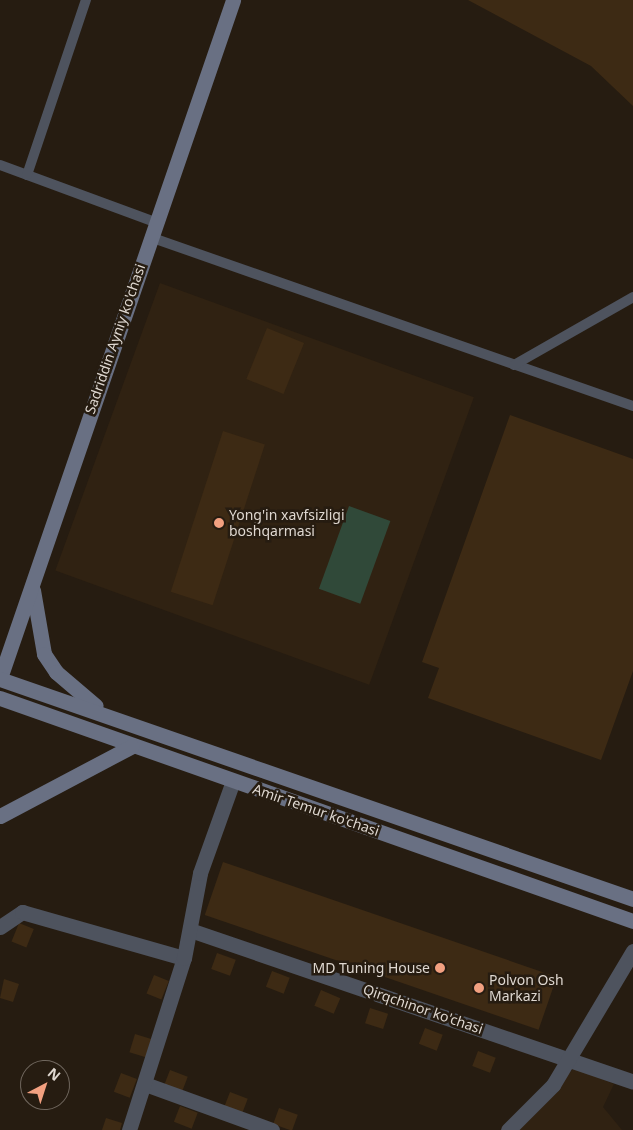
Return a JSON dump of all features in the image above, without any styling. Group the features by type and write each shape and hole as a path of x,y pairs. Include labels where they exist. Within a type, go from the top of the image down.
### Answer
{"street":[{"name":"Sadriddin Ayniy ko'chasi","path":"0,679 155,222 233,0"},
{"path":"33,582 37,630 44,654 73,688 107,715"},
{"name":"Amir Temur ko'chasi","path":"0,679 633,899"},
{"name":"Amir Temur ko'chasi","path":"0,698 633,921"},
{"path":"0,816 132,746"},
{"path":"129,1130 184,958 200,873 233,781"},
{"path":"0,927 22,912 184,958"},
{"name":"Qirqchinor ko'chasi","path":"190,930 571,1059 633,1082"},
{"path":"508,1130 553,1086 571,1059 633,951"},
{"path":"145,1084 272,1130"}],"lane":[{"path":"27,175 86,0"},
{"path":"0,165 155,222"},
{"path":"150,237 633,406"},
{"path":"514,365 633,297"}],"shaded area":[{"path":"160,283 474,397 369,685 55,571"},
{"path":"574,1068 614,1084 603,1107 622,1130 518,1130"}],"green space":[{"path":"349,506 390,521 360,604 319,589"}],"building":[{"path":"468,0 633,0 633,106 591,66"},
{"path":"267,328 304,343 283,394 246,379"},
{"path":"510,415 633,459 633,671 601,760 428,698 439,668 422,662"},
{"path":"223,431 265,445 213,605 171,592"},
{"path":"223,862 557,977 539,1030 205,915"},
{"path":"19,923 34,929 26,948 12,942"},
{"path":"217,953 236,960 230,976 211,969"},
{"path":"272,971 290,978 284,994 266,987"},
{"path":"154,975 169,981 161,1000 147,994"},
{"path":"4,979 19,984 13,1002 0,998"},
{"path":"321,990 340,998 334,1014 314,1006"},
{"path":"370,1008 388,1014 383,1029 365,1023"},
{"path":"425,1028 443,1035 437,1051 419,1044"},
{"path":"135,1034 151,1039 146,1057 129,1052"},
{"path":"478,1051 496,1058 490,1073 472,1066"},
{"path":"170,1070 188,1077 182,1093 164,1086"},
{"path":"121,1073 137,1079 130,1098 114,1092"},
{"path":"230,1092 248,1099 242,1115 224,1108"},
{"path":"180,1106 198,1113 192,1129 174,1122"},
{"path":"279,1108 298,1115 292,1130 273,1124"},
{"path":"106,1118 122,1123 120,1130 102,1130"}],"place":[{"name":"Yong'in xavfsizligi boshqarmasi","path":"219,523"},
{"name":"MD Tuning House","path":"440,968"},
{"name":"Polvon Osh Markazi","path":"479,988"}]}
